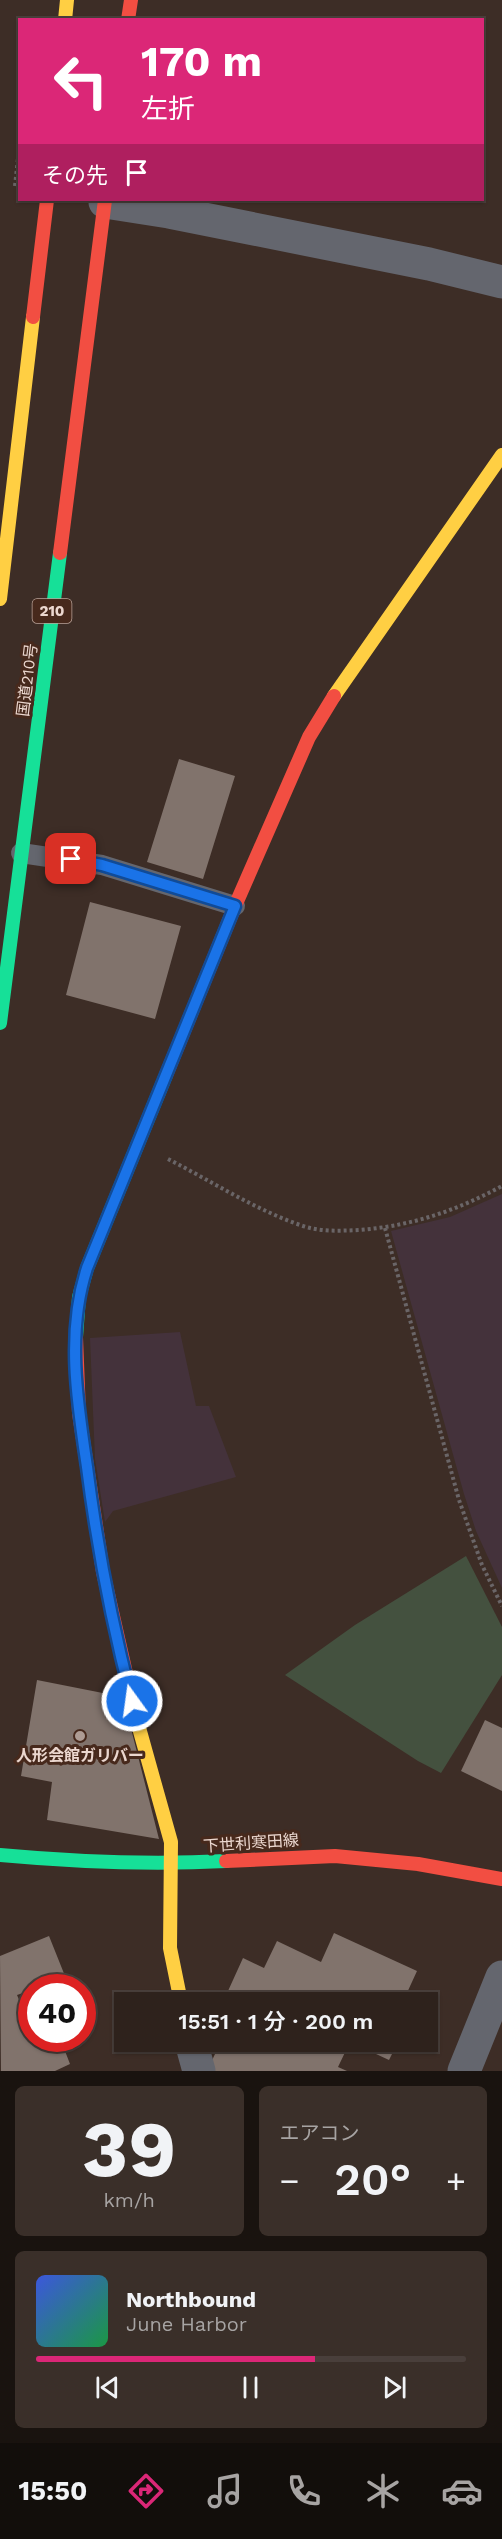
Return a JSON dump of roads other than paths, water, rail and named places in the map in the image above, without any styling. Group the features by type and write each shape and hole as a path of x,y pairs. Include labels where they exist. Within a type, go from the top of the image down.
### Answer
{"main road":[{"path":"65,18 67,0"},
{"path":"128,18 131,0"},
{"path":"0,599 47,201"},
{"name":"国道210号","path":"0,1023 105,201"},
{"path":"179,1992 170,1948 171,1842 127,1683 98,1549 76,1380 77,1315 82,1284 235,906 296,765 324,710 502,455"},
{"path":"0,884 18,886"},
{"name":"下世利寒田線","path":"0,1855 92,1863 172,1864 335,1856 418,1864 502,1879"}],"street":[{"path":"105,201 429,264 502,282"},
{"path":"464,2071 502,1977"},
{"path":"194,2052 199,2071"}],"lane":[{"path":"21,853 102,865 235,906"}],"place":[{"name":"人形会館ガリバー","path":"80,1736"}]}
